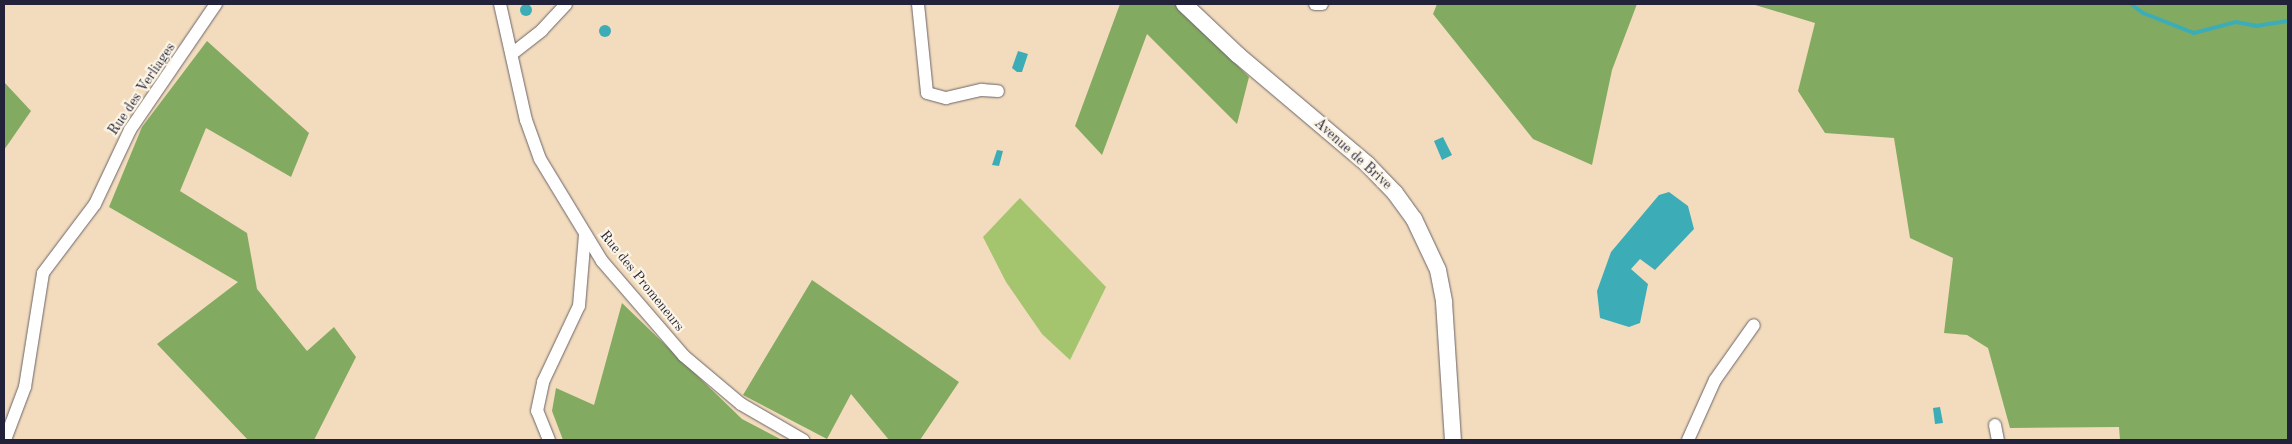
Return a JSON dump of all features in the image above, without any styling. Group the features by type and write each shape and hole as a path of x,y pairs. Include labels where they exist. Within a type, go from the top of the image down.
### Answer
{"street":[{"name":"Rue des Verliages","path":"4,440 25,387 42,273 95,204 130,130 216,4"},
{"name":"Rue des Promeneurs","path":"500,4 514,53 526,120 540,159 602,261 684,356 741,404 803,440"},
{"path":"514,53 542,30 566,4"},
{"path":"918,4 927,93 946,98 982,90 998,91"},
{"name":"Avenue de Brive","path":"1184,4 1238,55 1368,165 1395,193 1414,219 1438,270 1444,302 1454,440"},
{"path":"1315,4 1322,4"},
{"path":"549,440 537,411 543,382 579,306 585,235"},
{"path":"1688,440 1715,380 1754,325"},
{"path":"1995,425 1998,440"}],"green space":[{"path":"1120,4 1175,4 1249,77 1237,124 1147,34 1102,155 1075,126"},
{"path":"1437,4 1637,4 1612,70 1592,165 1533,139 1433,14"},
{"path":"1752,4 2288,4 2288,440 2120,440 2119,427 2010,428 1988,348 1967,335 1944,333 1953,258 1910,238 1894,138 1825,133 1798,91 1815,23"},
{"path":"207,41 309,133 291,177 206,128 180,191 247,233 257,289 307,351 334,327 356,357 314,440 248,440 157,344 238,282 109,207 142,127"},
{"path":"4,82 31,111 4,150"},
{"path":"1020,198 1106,287 1070,360 1042,334 1006,282 983,237"},
{"path":"812,280 959,382 920,440 889,440 851,394 827,439 743,395"},
{"path":"622,303 742,419 782,440 563,440 552,411 556,388 594,405"}],"water":[{"path":"526,4 532,10 526,16 520,10"},
{"path":"603,25 607,25 611,31 607,37 603,37 599,33 599,29"},
{"path":"1018,51 1028,54 1022,72 1017,72 1012,68"},
{"path":"1443,137 1452,155 1442,160 1434,141"},
{"path":"997,150 1003,151 999,166 992,165"},
{"path":"1669,192 1688,206 1694,229 1655,270 1640,259 1631,269 1648,284 1640,323 1629,327 1600,318 1597,291 1611,252 1659,195"},
{"path":"1940,407 1943,423 1935,424 1933,408"}],"waterway":[{"path":"2131,4 2143,13 2194,33 2236,22 2256,26 2288,21"}]}
